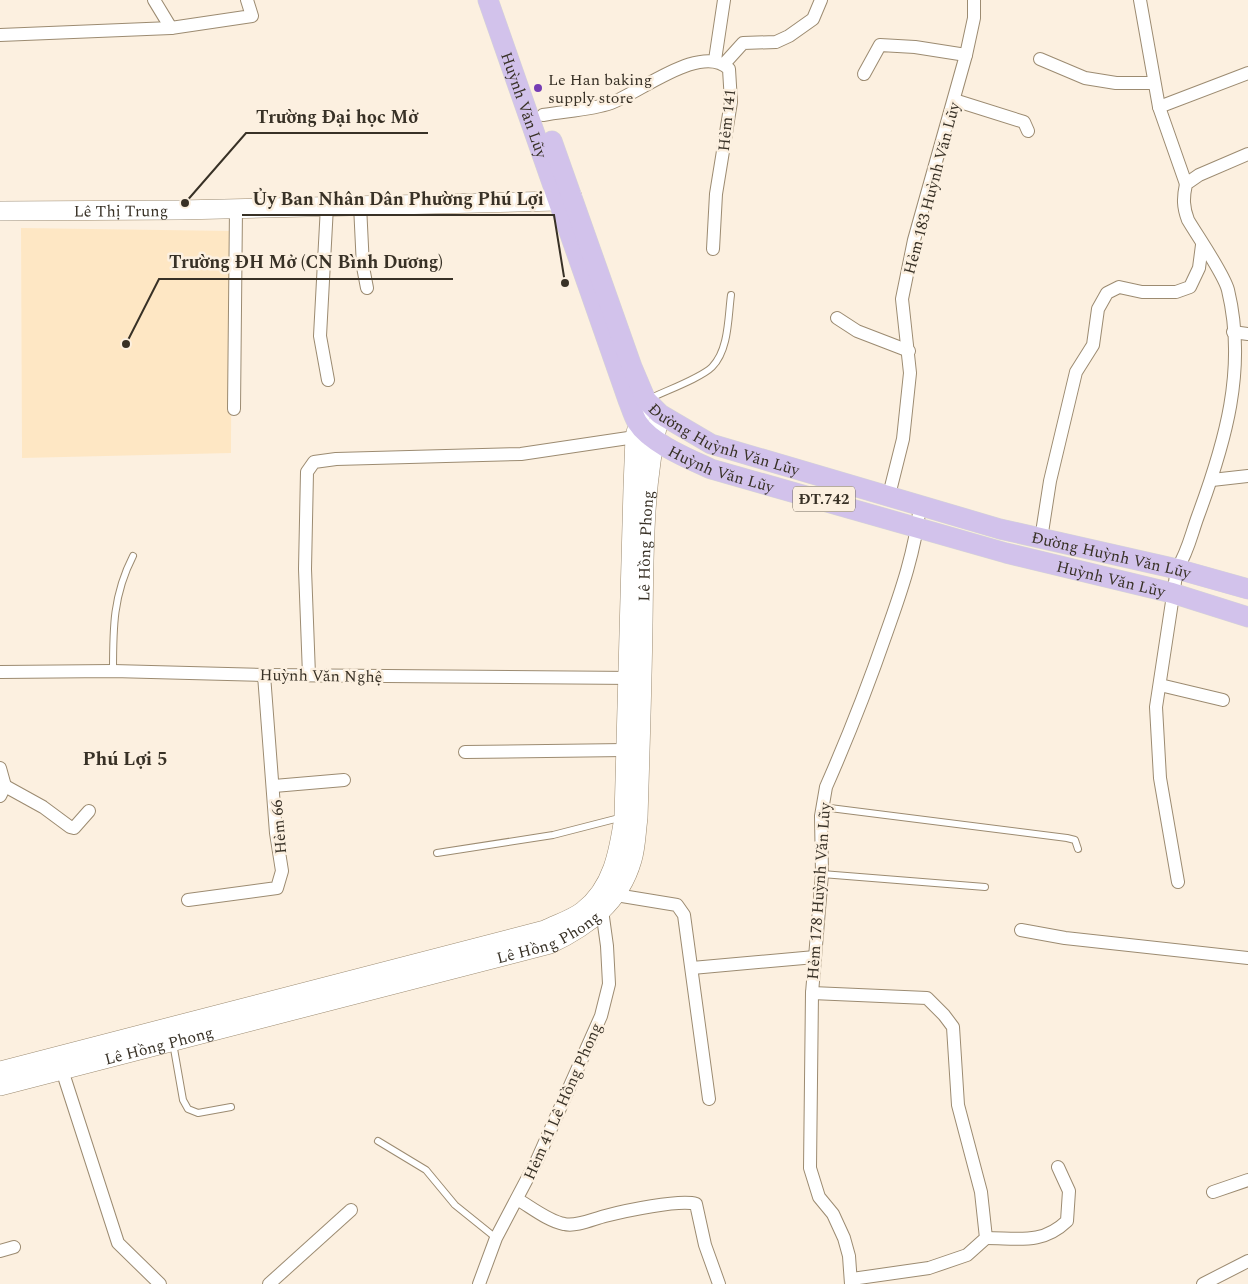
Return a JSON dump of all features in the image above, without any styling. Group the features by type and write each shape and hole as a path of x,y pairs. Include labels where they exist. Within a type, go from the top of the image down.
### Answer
{"main road":[{"name":"Huỳnh Văn Lũy","path":"488,0 542,152 565,198"},
{"name":"Huỳnh Văn Lũy","path":"502,0 543,115 565,198 642,433 679,454 711,469 1006,553 1172,593 1248,617"},
{"name":"Đường Huỳnh Văn Lũy","path":"565,198 646,400 660,414 711,444 1040,539 1176,568 1248,589"}],"street":[{"path":"154,0 171,28"},
{"path":"0,35 171,28 252,16 247,0"},
{"path":"719,62 724,0"},
{"path":"543,115 611,103 696,62 719,62 744,43 776,42 789,36 813,19 821,0"},
{"name":"Hẻm 183 Huỳnh Văn Lũy","path":"889,495 903,439 910,373 902,299 914,240 935,159 966,55 974,18 974,0"},
{"path":"1140,0 1159,107 1186,184 1183,209 1228,288 1233,332 1235,379 1230,417 1212,480 1187,552 1176,568 1156,708 1160,778 1178,882"},
{"path":"864,74 880,45 915,47 966,55"},
{"path":"1040,59 1085,78 1116,82 1154,83"},
{"name":"Hẻm 141","path":"713,249 716,194 732,102 729,69 719,62"},
{"path":"1159,107 1248,73"},
{"path":"954,100 1018,119 1024,122 1028,131"},
{"path":"1186,184 1199,175 1248,154"},
{"name":"Lê Thị Trung","path":"0,211 360,206 565,198"},
{"path":"327,206 320,336 328,380"},
{"path":"360,206 367,288"},
{"path":"234,409 236,208"},
{"path":"1040,539 1050,481 1076,372 1093,345 1098,309 1107,293 1119,287 1142,292 1176,292 1190,287 1199,268 1202,245"},
{"path":"837,318 857,331 909,351"},
{"path":"1233,332 1248,334"},
{"name":"Lê Hồng Phong","path":"0,1071 545,930 584,911 604,888 618,856 624,817 625,750 635,678 648,489 642,433 646,400"},
{"name":"Lê Hồng Phong","path":"642,433 660,414"},
{"path":"309,675 306,540 307,472 314,462 336,459 521,454 642,433"},
{"path":"1212,480 1248,476"},
{"name":"Hẻm 178 Huỳnh Văn Lũy","path":"851,1281 849,1256 838,1223 819,1197 810,1168 812,993 822,874 822,807 826,787 874,670 903,587 918,528 920,504"},
{"name":"Huỳnh Văn Nghệ","path":"0,672 113,671 264,675 635,678"},
{"name":"Hẻm 66","path":"188,900 249,894 277,888 282,871 276,834 274,786 264,675"},
{"name":"Lê Hồng Phong","path":"0,1086 550,944 580,930 616,895 632,860 638,818 635,678"},
{"path":"1160,686 1223,700"},
{"path":"465,752 625,750"},
{"path":"0,768 3,791 43,807 70,827 74,828 78,825 89,811"},
{"path":"274,786 344,780"},
{"path":"616,895 677,905 684,915 709,1099"},
{"name":"Hẻm 41 Lê Hồng Phong","path":"479,1284 496,1238 537,1160 601,1016 609,984 608,946 602,910"},
{"path":"1021,930 1065,938 1248,958"},
{"path":"692,968 815,957"},
{"path":"812,993 927,998 944,1014 953,1027 958,1105 981,1192 986,1238"},
{"path":"62,1070 118,1243 160,1284"},
{"path":"851,1281 929,1268 967,1255 986,1238 1041,1238 1055,1232 1067,1221 1069,1191 1058,1167"},
{"path":"1213,1192 1248,1180"},
{"path":"517,1198 556,1222 566,1225 616,1213 669,1204 689,1202 696,1204 705,1245 719,1284"},
{"path":"269,1284 350,1210"},
{"path":"0,1251 14,1247"},
{"path":"1203,1284 1248,1261"}],"lane":[{"path":"646,400 712,367 721,351 724,340 731,295"},
{"path":"113,671 115,609 119,588 133,556"},
{"path":"822,807 1066,838 1075,840 1078,848"},
{"path":"438,853 554,835 624,817"},
{"path":"822,874 985,887"},
{"path":"172,1041 183,1100 188,1109 198,1113 232,1107"},
{"path":"378,1141 426,1170 455,1205 496,1238"}],"shaded area":[{"path":"21,228 232,231 231,453 22,458"}],"place":[{"name":"Le Han baking supply store","path":"538,88"},
{"name":"Trường Đại học Mở","path":"185,203"},
{"name":"Ủy Ban Nhân Dân Phường Phú Lợi","path":"565,283"},
{"name":"Trường ĐH Mở (CN Bình Dương)","path":"126,344"}],"district":[{"name":"Phú Lợi 5","path":"125,758"}]}
